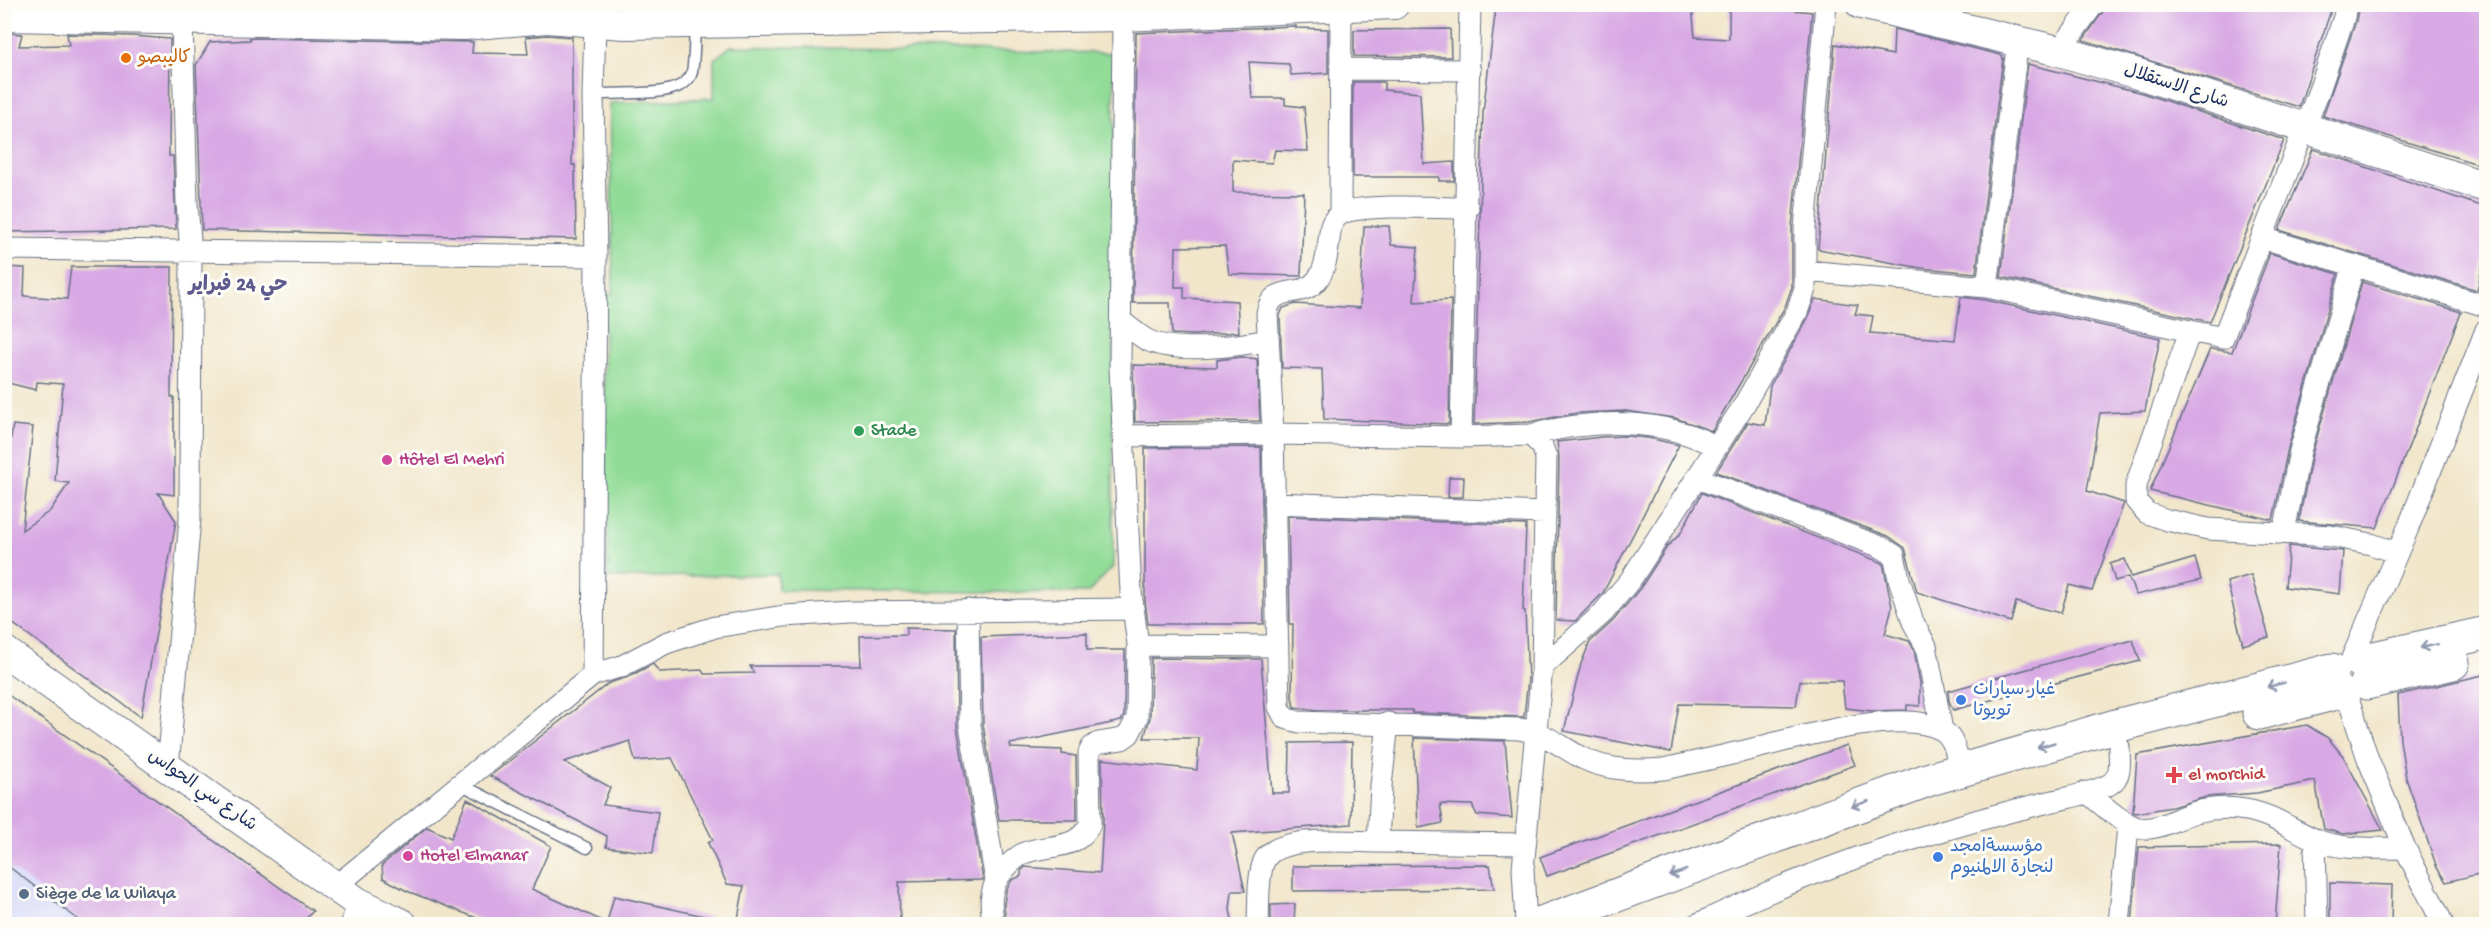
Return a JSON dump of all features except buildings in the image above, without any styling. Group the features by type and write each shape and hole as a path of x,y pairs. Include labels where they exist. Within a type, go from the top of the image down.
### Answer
{"main road":[{"path":"1601,924 1938,799 2119,747 2487,633"},
{"path":"1539,924 1852,806 1959,770 2112,727 2350,676 2487,655"}],"street":[{"path":"4,16 182,20 464,14 547,18 616,17 695,23 1285,7 1341,8 1394,4"},
{"path":"1461,437 1468,208 1470,4"},
{"path":"1542,667 1612,603 1631,579 1717,447 1797,312 1805,290 1805,228 1826,4"},
{"name":"شارع الاستقلال","path":"1861,4 1902,9 2145,76 2487,187"},
{"path":"2059,51 2094,4"},
{"path":"1805,271 1987,287 2223,338 2264,238 2332,56 2346,4"},
{"path":"1340,214 1343,69 1341,8"},
{"path":"994,924 991,900 996,881 1011,862 1024,854 1071,843 1085,833 1090,824 1089,753 1098,743 1122,739 1129,734 1137,718 1138,645 1123,436 1115,12"},
{"path":"593,675 596,256 593,95 616,17"},
{"path":"168,767 189,519 191,252 187,204 182,20"},
{"path":"1987,287 2018,40"},
{"path":"1343,69 1470,70"},
{"path":"1468,208 1382,209 1349,211 1340,214 1330,226 1323,270 1317,281 1304,290 1275,296 1268,303 1279,707 1285,718 1299,722 1388,723 1519,729 1552,738 1582,758 1633,772 1665,769 1853,725 1925,724 1942,730 1952,740 1959,770"},
{"path":"2264,238 2487,306"},
{"path":"4,249 596,256"},
{"path":"2284,532 2300,451 2354,265"},
{"path":"1121,321 1148,341 1188,348 1241,345 1268,340"},
{"path":"2443,924 2405,848 2368,759 2350,676 2487,330"},
{"path":"2190,331 2136,485 2136,501 2147,513 2208,529 2331,536 2371,544 2397,553"},
{"path":"1123,436 1272,434 1461,437 1531,435 1582,424 1658,427 1689,433 1717,447"},
{"path":"1526,924 1523,897 1524,844 1542,667 1546,457 1542,446 1531,435"},
{"path":"1697,478 1881,547 1894,555 1913,622 1926,645 1942,730"},
{"path":"1274,503 1545,513"},
{"path":"348,904 460,784 593,675 622,666 666,643 715,627 784,616 851,612 1134,609"},
{"path":"968,610 970,725 996,881"},
{"path":"1138,645 1278,645"},
{"name":"شارع سي الحواس","path":"4,651 168,767 348,904 402,924"},
{"path":"1378,842 1388,723"},
{"path":"1698,924 1786,885 1847,862 1945,829 2110,784 2119,772 2119,747"},
{"path":"2086,792 2128,826 2151,828 2194,812 2219,808 2247,810 2274,818 2315,840 2353,846 2405,848"},
{"path":"2119,924 2128,826"},
{"path":"2315,840 2317,924"},
{"path":"1258,924 1265,859 1273,850 1295,842 1524,844"}],"lane":[{"path":"593,95 608,92 661,92 682,85 691,75 695,23"},
{"path":"460,784 587,848"}],"shaded area":[{"name":"Siège de la Wilaya","path":"5,863 84,924 5,924"}],"green space":[{"name":"Stade","path":"731,46 1114,53 1113,567 1088,593 778,590 778,574 608,578 603,294 613,293 610,103 714,98 714,59"}],"place":[{"name":"كاليبصو","path":"126,58"},
{"name":"Stade","path":"859,431"},
{"name":"Hôtel El Mehri","path":"387,460"},
{"name":"غيار سيارات تويوتا","path":"1961,700"},
{"name":"el morchid","path":"2174,775"},
{"name":"Hotel Elmanar","path":"408,856"},
{"name":"مؤسسةامجد لنجارة الالمنيوم","path":"1938,857"},
{"name":"Siège de la Wilaya","path":"24,894"}],"district":[{"name":"حي 24 فبراير","path":"238,286"}]}
